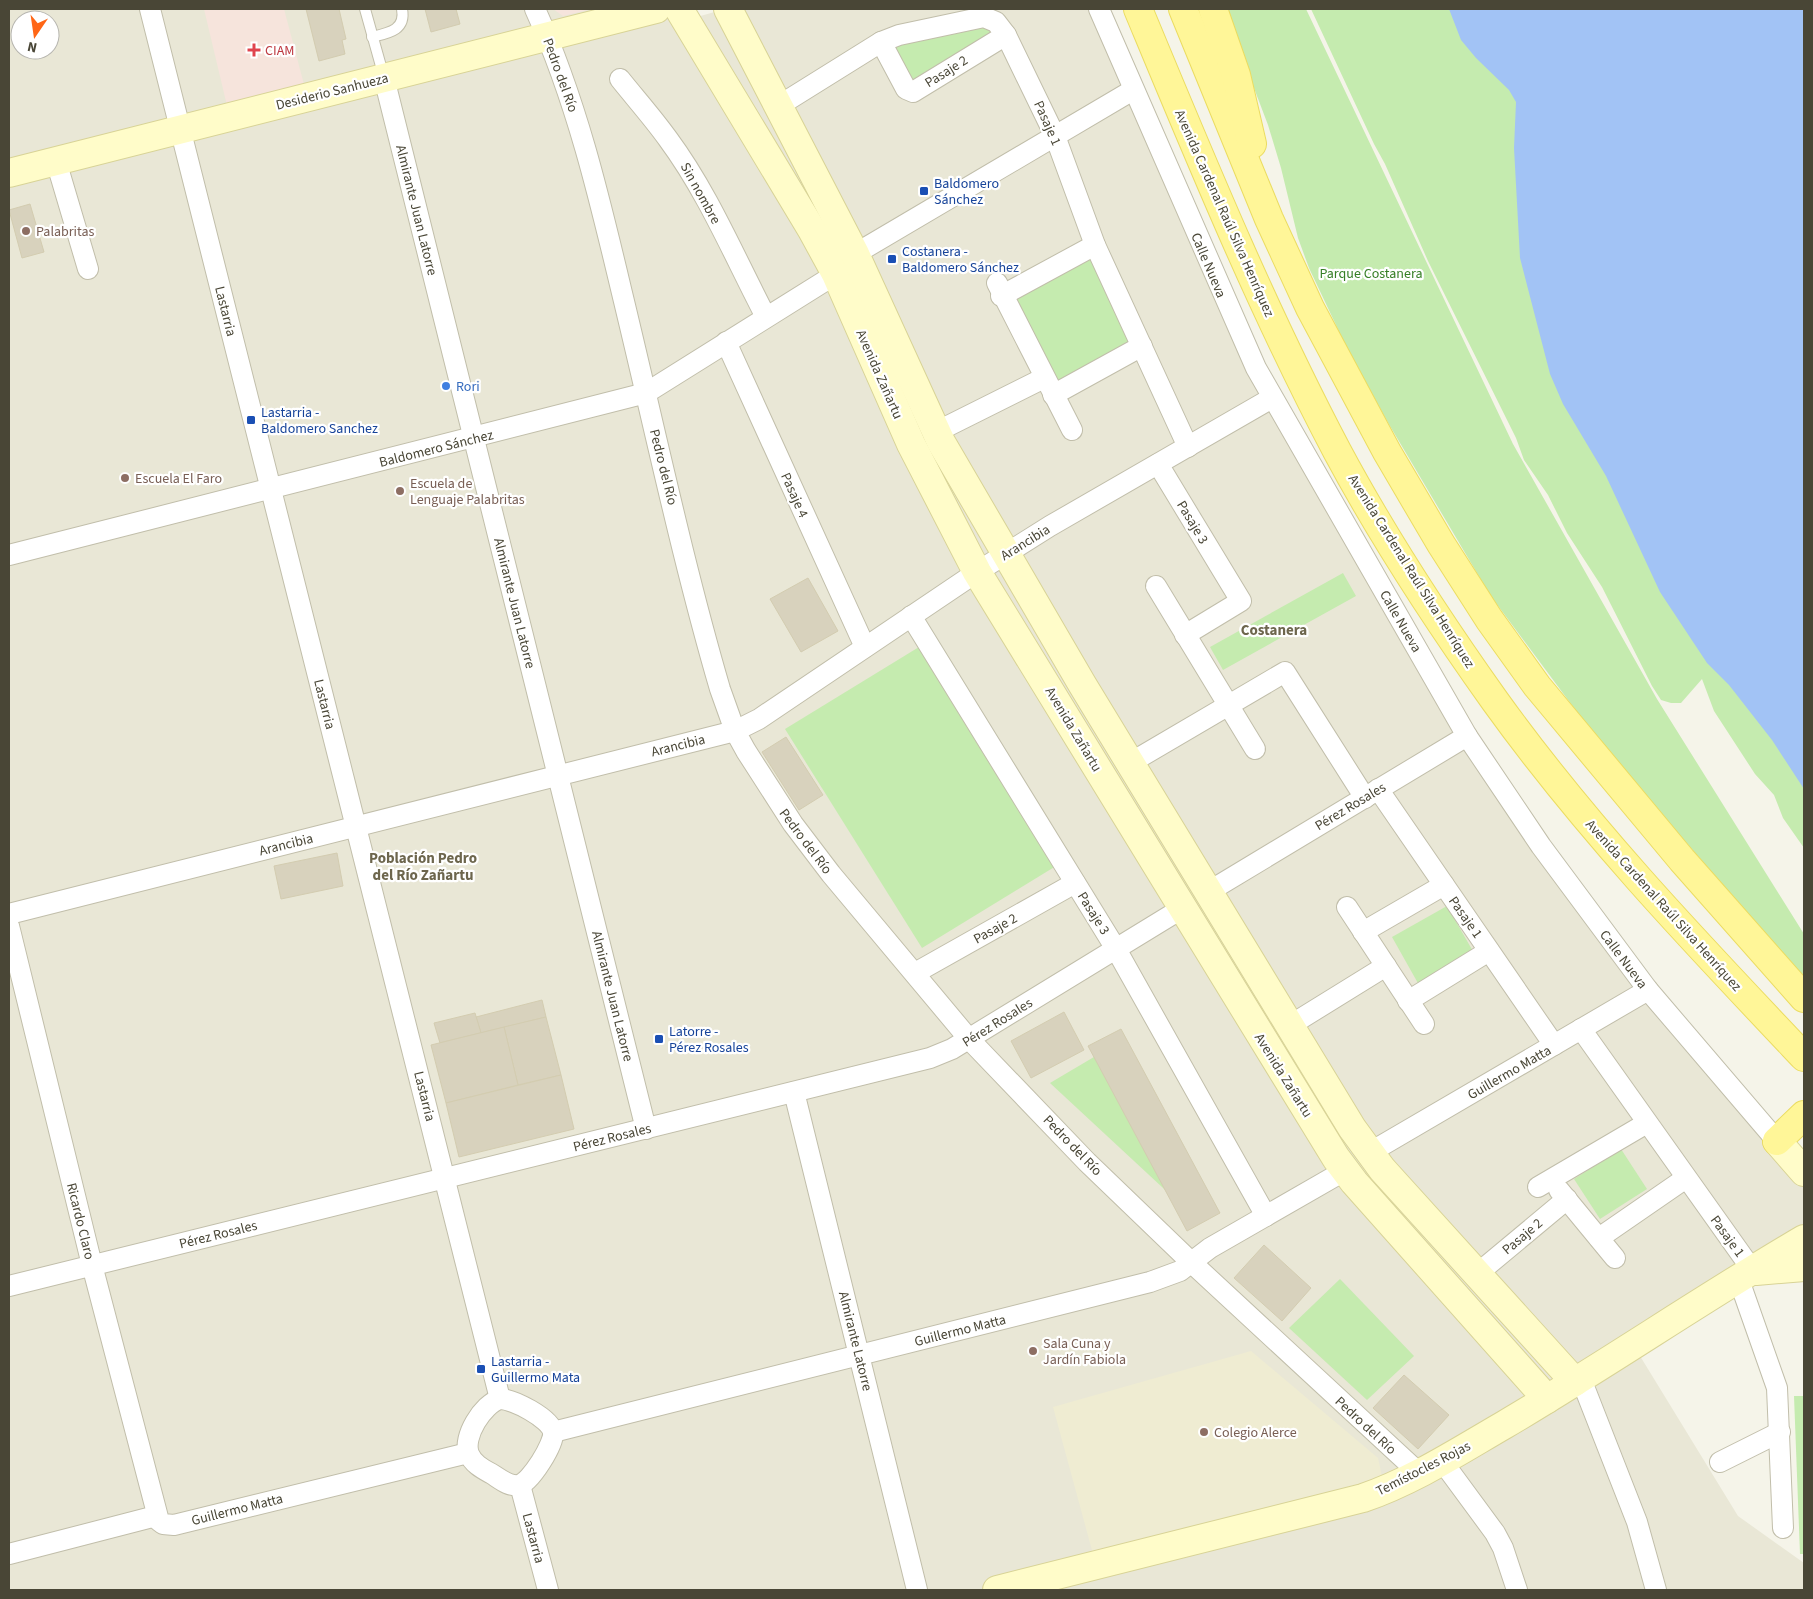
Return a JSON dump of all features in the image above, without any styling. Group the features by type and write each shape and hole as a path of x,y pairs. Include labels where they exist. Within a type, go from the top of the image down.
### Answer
{"main road":[{"name":"Avenida Cardenal Raúl Silva Henríquez","path":"1138,9 1216,199 1273,324 1338,453 1424,596 1496,703 1589,823 1644,886 1804,1057"},
{"path":"1183,9 1268,219 1310,308 1349,383 1436,535 1489,619 1537,686 1682,860 1804,998"},
{"path":"1213,9 1240,90 1268,219"},
{"path":"1777,1140 1804,1115"}],"street":[{"name":"Lastarria","path":"150,9 500,1399"},
{"name":"Pedro del Río","path":"534,9 547,35 569,93 590,167 712,663 735,731 758,773 797,830 969,1039 1088,1162 1192,1263 1430,1467 1495,1534 1503,1548 1517,1590"},
{"name":"Desiderio Sanhueza","path":"9,173 547,35 656,9"},
{"name":"Avenida Zañartu","path":"678,9 788,186 836,274 911,444 977,572 1055,696 1181,909 1344,1171 1547,1399"},
{"name":"Avenida Zañartu","path":"728,9 780,105 855,254 936,432 1130,763 1290,1026 1370,1153 1476,1274 1578,1380"},
{"name":"Calle Nueva","path":"1099,9 1236,327 1272,398 1467,736 1540,846 1648,990 1804,1172"},
{"name":"Pasaje 1","path":"780,105 881,42 899,35 984,17 996,22 1006,35 1055,136 1095,245 1188,447"},
{"name":"Pasaje 2","path":"881,42 906,89 913,92 1006,35"},
{"name":"Almirante Juan Latorre","path":"384,78 646,1129"},
{"name":"Sin nombre","path":"620,79 682,159 766,317"},
{"path":"855,254 1134,90"},
{"path":"56,161 88,269"},
{"path":"1072,430 999,290 1095,245"},
{"name":"Baldomero Sánchez","path":"9,555 271,490 646,393 836,274"},
{"name":"Pasaje 4","path":"726,342 865,647"},
{"path":"936,432 1142,346"},
{"name":"Arancibia","path":"9,914 735,731 759,719 1006,554 1272,398"},
{"name":"Pasaje 3","path":"1158,464 1241,601 1185,635"},
{"path":"1156,586 1255,749"},
{"name":"Pasaje 3","path":"912,616 1116,949 1266,1216"},
{"name":"Pasaje 1","path":"1228,705 1285,672 1372,793 1444,884 1554,1045"},
{"path":"1130,763 1228,705"},
{"name":"Pérez Rosales","path":"1208,892 1467,736"},
{"name":"Pasaje 2","path":"915,973 1075,883"},
{"path":"1363,932 1444,884"},
{"path":"1347,907 1424,1024"},
{"name":"Pérez Rosales","path":"9,1286 930,1058 952,1049 969,1039 1181,909"},
{"name":"Ricardo Claro","path":"9,926 156,1516"},
{"path":"1408,1001 1489,951"},
{"path":"1290,1026 1386,966"},
{"name":"Guillermo Matta","path":"1370,1153 1648,990"},
{"name":"Pasaje 1","path":"1581,1029 1686,1178 1746,1276 1778,1395 1783,1528"},
{"name":"Almirante Latorre","path":"794,1092 917,1590"},
{"path":"1615,1258 1567,1199 1545,1184 1647,1123"},
{"name":"Guillermo Matta","path":"553,1432 1150,1282 1174,1273 1192,1263 1210,1248 1344,1171"},
{"path":"1600,1238 1686,1178"},
{"name":"Pasaje 2","path":"1476,1274 1567,1199"},
{"name":"Temístocles Rojas","path":"998,1590 1363,1498 1430,1467 1547,1399 1804,1239"},
{"name":"Temístocles Rojas","path":"1746,1276 1804,1267"},
{"path":"1578,1380 1637,1522 1656,1590"},
{"path":"500,1399 513,1401 547,1421 553,1432 551,1444 531,1477 520,1485 506,1483 478,1466 468,1453 468,1436 487,1406 500,1399"},
{"path":"1720,1462 1780,1432"},
{"name":"Guillermo Matta","path":"156,1516 163,1524 174,1525 468,1453"},
{"name":"Lastarria","path":"520,1485 548,1590"},
{"path":"9,1554 156,1516"}],"lane":[{"path":"365,9 384,78"},
{"path":"372,37 396,29 402,22 402,9"}],"shaded area":[{"path":"9,9 668,9 676,23 725,9 1097,9 1301,462 1627,973 1673,1036 1804,1185 1804,1227 1629,1338 1738,1516 1804,1563 1804,1590 9,1590"},
{"name":"CIAM","path":"204,9 284,9 306,92 228,110"},
{"path":"553,9 592,9 563,16"},
{"name":"Colegio Alerce","path":"1251,1351 1378,1458 1383,1481 1093,1554 1053,1407"}],"green space":[{"name":"Parque Costanera","path":"1224,9 1306,9 1513,444 1657,699 1804,934 1804,979 1597,739 1490,595 1387,421 1344,342 1309,268 1298,238 1281,168 1268,125"},
{"path":"1311,9 1804,9 1804,848 1783,818 1774,795 1755,774 1714,711 1702,679 1681,703 1661,700 1652,686 1602,587 1567,533 1548,495 1524,460 1516,438 1428,261 1385,164"},
{"path":"967,19 1006,35 913,92 881,42"},
{"path":"1095,245 1142,346 1053,395 1001,296"},
{"path":"1343,573 1356,596 1223,670 1210,647"},
{"path":"919,647 1056,866 922,948 785,729"},
{"path":"1447,906 1474,953 1419,985 1392,937"},
{"path":"1099,1054 1176,1200 1050,1083"},
{"path":"1621,1149 1647,1189 1600,1219 1574,1179"},
{"path":"1340,1279 1414,1356 1367,1400 1289,1328"},
{"path":"1794,1396 1804,1396 1804,1554 1800,1554"}],"water":[{"path":"1449,9 1804,9 1804,789 1772,740 1729,685 1707,663 1660,592 1606,476 1563,404 1550,374 1520,258 1514,148 1516,102 1509,90 1476,58 1461,40"}],"building":[{"path":"306,9 339,9 346,39 342,40 345,54 319,61"},
{"path":"425,9 456,9 460,24 431,32"},
{"name":"Palabritas","path":"30,204 44,252 22,258 9,210"},
{"path":"808,578 838,631 801,652 770,599"},
{"path":"786,737 823,795 799,810 762,752"},
{"path":"337,853 343,886 281,899 274,866"},
{"path":"542,1000 546,1017 481,1033 476,1017"},
{"path":"1064,1012 1084,1050 1031,1078 1011,1041"},
{"path":"475,1013 481,1033 440,1043 434,1023"},
{"path":"546,1017 561,1075 518,1085 504,1027"},
{"path":"504,1027 518,1085 446,1103 431,1045"},
{"path":"1121,1029 1220,1213 1187,1231 1088,1046"},
{"path":"561,1075 574,1129 459,1157 446,1103"},
{"path":"1264,1245 1311,1288 1282,1321 1234,1278"},
{"path":"1404,1375 1449,1415 1418,1449 1373,1408"}],"place":[{"name":"CIAM","path":"254,50"},
{"name":"Baldomero Sánchez","path":"924,191"},
{"name":"Palabritas","path":"26,231"},
{"name":"Costanera - Baldomero Sánchez","path":"892,259"},
{"name":"Rori","path":"446,386"},
{"name":"Lastarria - Baldomero Sanchez","path":"251,420"},
{"name":"Escuela El Faro","path":"125,478"},
{"name":"Escuela de Lenguaje Palabritas","path":"400,491"},
{"name":"Latorre - Pérez Rosales","path":"659,1039"},
{"name":"Sala Cuna y Jardín Fabiola","path":"1033,1351"},
{"name":"Lastarria - Guillermo Mata","path":"481,1369"},
{"name":"Colegio Alerce","path":"1204,1432"}],"district":[{"name":"Costanera","path":"1274,630"},
{"name":"Población Pedro del Río Zañartu","path":"423,866"}]}
